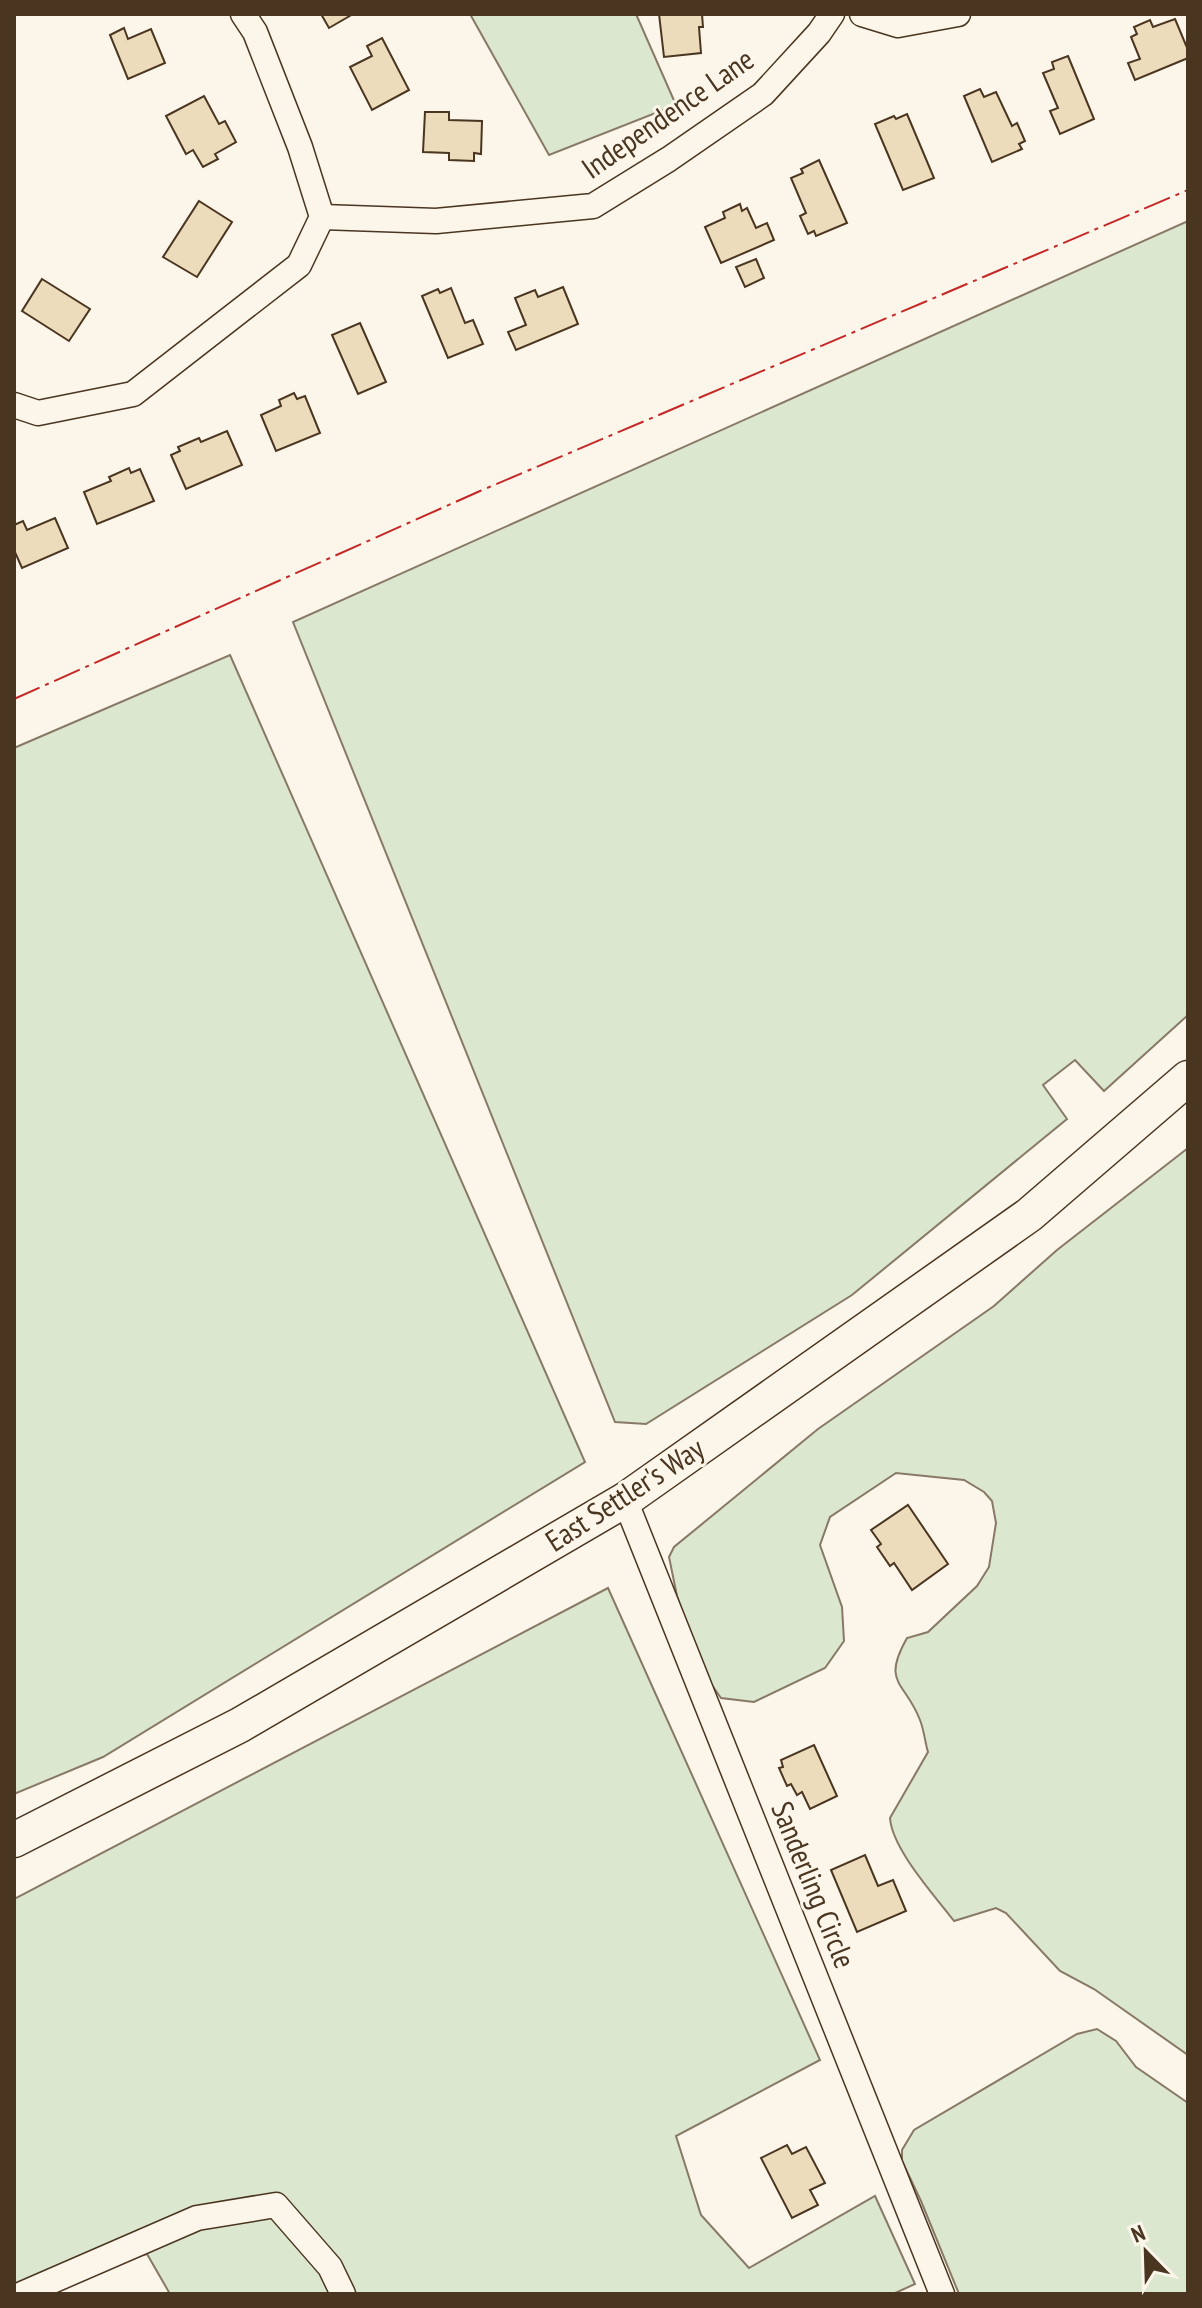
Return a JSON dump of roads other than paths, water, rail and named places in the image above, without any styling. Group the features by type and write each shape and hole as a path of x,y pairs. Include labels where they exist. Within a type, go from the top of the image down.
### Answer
{"main road":[{"name":"East Settler's Way","path":"14,1840 240,1725 625,1500 1029,1215 1188,1078"}],"street":[{"path":"14,405 38,413 133,394 299,265 322,217 300,147 255,32 243,14"},
{"name":"Independence Lane","path":"322,217 436,221 593,206 669,159 763,94 819,33 832,14"},
{"path":"862,14 898,25 958,14"},
{"name":"Sanderling Circle","path":"625,1500 942,2294"},
{"path":"22,2294 197,2218 276,2205 330,2267 343,2294"}]}
